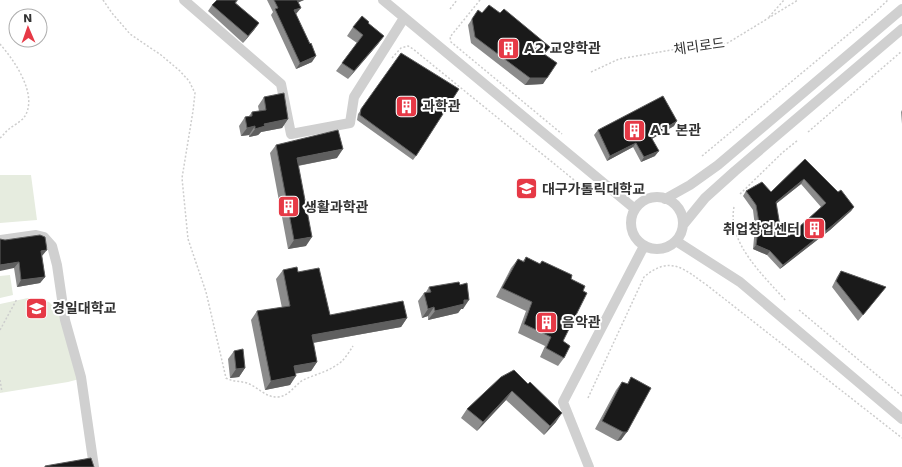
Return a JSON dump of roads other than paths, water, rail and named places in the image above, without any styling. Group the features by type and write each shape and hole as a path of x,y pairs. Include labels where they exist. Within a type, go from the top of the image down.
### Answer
{"lane":[{"path":"184,0 281,84 291,134 350,123 354,96 404,18"},
{"path":"383,0 635,209"},
{"path":"888,21 901,0"},
{"path":"665,199 690,185 718,165 902,9"},
{"path":"683,225 705,198 902,29"},
{"path":"657,197 665,199 673,203 679,209 683,225 681,234 670,246 659,250 651,249 644,246 636,239 632,232 631,217 635,209 643,201 657,197"},
{"path":"0,240 36,235 44,237 52,246 57,265 65,320 81,377 94,467"},
{"path":"676,241 740,282 902,419"},
{"path":"589,467 562,402 644,246"}],"place":[{"name":"A2 교양학관","path":"509,48"},
{"name":"과학관","path":"406,106"},
{"name":"A1 본관","path":"635,130"},
{"name":"대구가톨릭대학교","path":"526,189"},
{"name":"생활과학관","path":"289,207"},
{"name":"취업창업센터","path":"815,229"},
{"name":"경일대학교","path":"36,308"},
{"name":"음악관","path":"546,322"}]}
